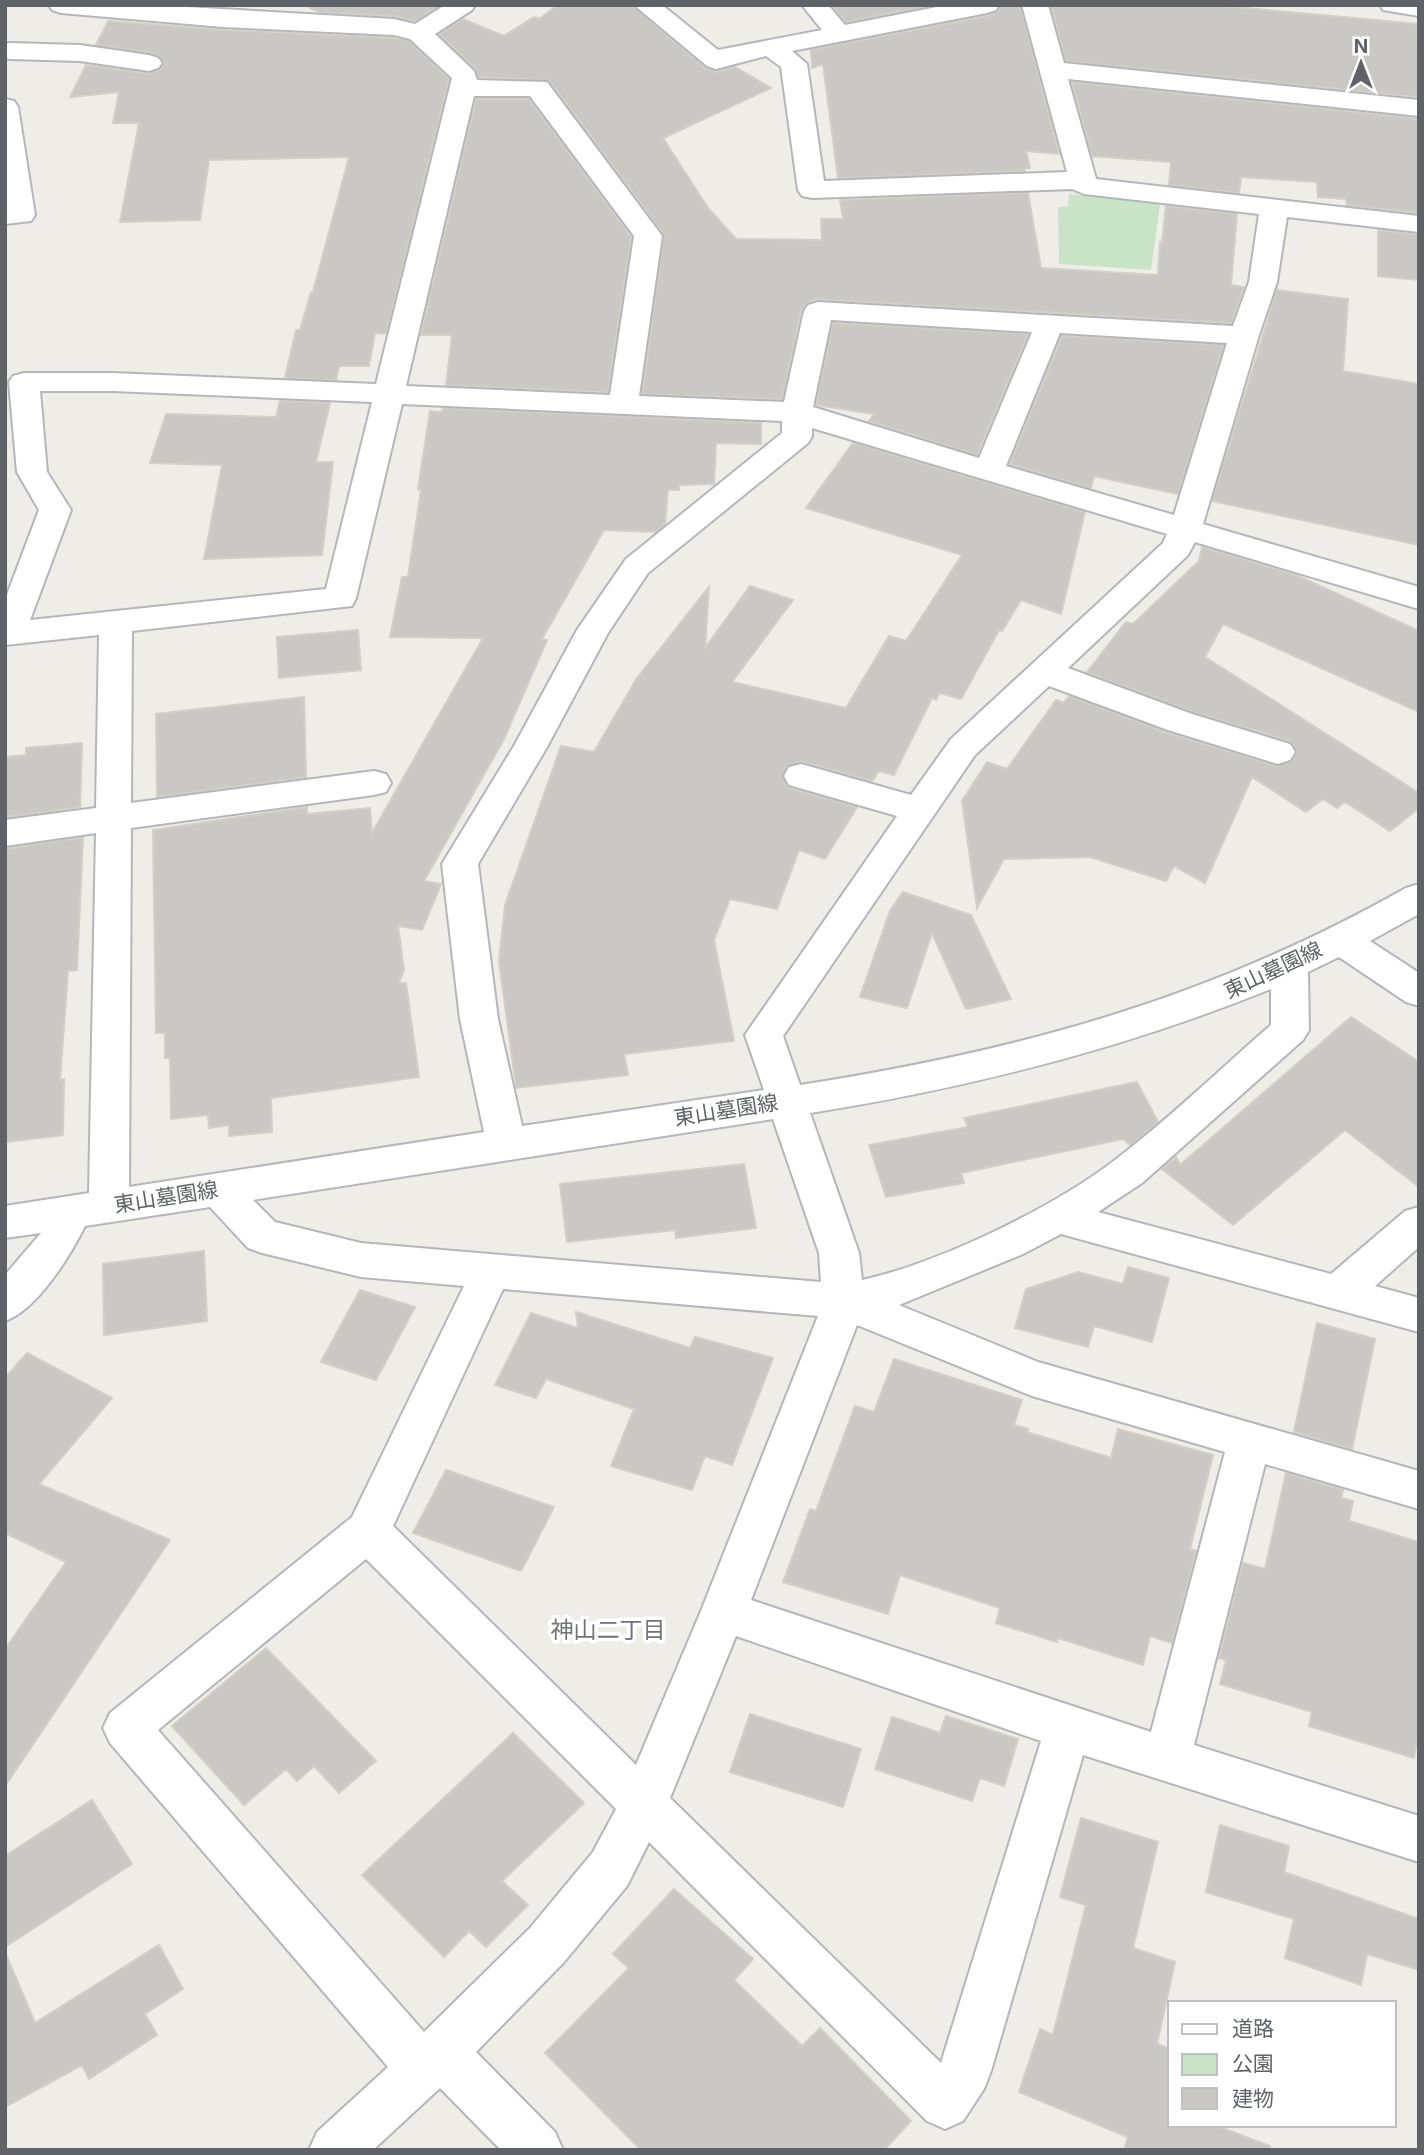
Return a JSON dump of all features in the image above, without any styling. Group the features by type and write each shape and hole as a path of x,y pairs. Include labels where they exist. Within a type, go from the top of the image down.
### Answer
{"street":[{"path":"419,33 463,5"},
{"path":"646,5 716,61 726,56 986,5"},
{"path":"814,5 840,35"},
{"path":"1035,5 1084,186 1419,225"},
{"path":"1392,5 1419,8"},
{"path":"6,71 48,16 234,12 394,27 419,33 465,77 388,395 340,598 7,634 55,510 32,472 24,382 113,382 388,395 797,412 827,424 1419,598"},
{"path":"771,48 794,64 812,190 1081,180"},
{"path":"6,71 80,53 149,63"},
{"path":"1052,70 1419,108"},
{"path":"462,88 538,88 648,236 623,405"},
{"path":"5,107 21,215 5,216"},
{"path":"335,2150 547,1945 610,1869 644,1803 724,1611 843,1301 839,1253 764,1034 963,747 1177,548 1186,528 1244,335 1263,282 1274,208"},
{"path":"506,1144 479,1019 460,864 530,747 593,630 637,566 797,436 797,412 818,311 1244,335"},
{"path":"989,470 1050,323"},
{"path":"5,1304 90,1209 113,820 116,623"},
{"path":"1043,671 1180,722 1278,752"},
{"path":"801,776 918,810"},
{"path":"5,833 374,783"},
{"name":"東山墓園線","path":"5,1222 788,1100 928,1077 1030,1055 1222,995 1289,965 1419,897"},
{"path":"1339,939 1419,992"},
{"path":"843,1301 897,1289 1009,1242 1058,1217 1128,1172 1290,1030 1289,965"},
{"path":"217,1188 262,1236 361,1260 843,1301 1032,1378 1251,1439 1419,1490"},
{"path":"1058,1217 1419,1315"},
{"path":"1338,1293 1419,1223"},
{"path":"491,1271 368,1531 126,1728 431,2060 537,2150"},
{"path":"1167,1759 1251,1439"},
{"path":"368,1531 945,2103 966,2071 1068,1728"},
{"path":"724,1611 1068,1728 1419,1839"}],"green space":[{"path":"1069,194 1160,204 1151,270 1059,264 1058,207 1068,206"}],"building":[{"path":"304,5 437,7 415,21 394,16 319,12"},
{"path":"558,5 631,5 705,68 717,72 735,67 771,88 663,138 708,208 736,239 822,240 821,219 843,219 840,200 1028,193 1041,268 1158,275 1166,206 1237,214 1231,285 1244,287 1231,323 817,299 807,302 801,310 782,399 642,394 664,234 549,80 479,77 476,69 439,34 463,19 504,36 534,17 539,19"},
{"path":"832,5 932,5 846,22"},
{"path":"1001,5 1020,5 1059,154 1026,151 1030,168 1024,168 1025,171 838,178 823,64 812,68 811,50 988,16 997,12"},
{"path":"1051,5 1212,5 1417,24 1419,97 1066,61"},
{"path":"108,21 223,30 394,38 409,41 449,79 386,334 375,333 369,366 339,366 336,380 285,378 296,330 300,330 313,292 349,157 209,160 200,220 120,222 139,123 113,123 119,92 70,97 86,65 149,74 159,70 165,63 159,56 149,52 96,45"},
{"path":"1072,82 1419,119 1419,213 1347,205 1346,199 1318,197 1317,182 1241,177 1239,193 1169,185 1171,162 1092,156"},
{"path":"476,99 529,99 631,237 608,392 446,385 452,335 421,335"},
{"path":"1378,230 1419,235 1419,280 1378,276"},
{"path":"1277,290 1348,299 1343,371 1419,384 1419,545 1212,501"},
{"path":"833,323 1028,334 977,455 869,421 874,414 816,405"},
{"path":"1062,336 1224,345 1178,494 1094,476 1091,488 1010,464"},
{"path":"280,401 330,403 316,462 333,462 322,555 204,559 222,465 150,463 166,414 276,417"},
{"path":"443,408 761,423 761,444 716,443 714,484 679,485 679,490 668,490 665,524 656,532 604,530 542,639 547,640 504,739 424,881 441,884 422,930 398,926 404,970 399,983 406,983 419,1077 271,1098 272,1132 229,1136 229,1125 209,1128 208,1115 171,1119 170,1058 165,1058 165,1033 156,1033 153,830 307,807 307,814 370,808 372,833 483,638 390,637 402,577 408,577 430,411 442,412"},
{"path":"853,443 1085,512 1061,614 1021,600 1002,631 999,630 961,699 940,693 936,700 932,698 894,775 879,771 872,781 802,761 787,766 782,777 788,788 857,807 825,859 799,850 777,909 730,899 714,940 734,1041 624,1054 628,1075 516,1088 499,961 505,905 561,746 594,752 637,678 709,587 705,648 750,586 793,600 732,682 846,708 889,636 906,641 962,555 806,508"},
{"path":"1202,547 1298,576 1419,631 1419,712 1223,624 1205,657 1419,793 1419,808 1390,831 1345,802 1337,808 1323,799 1306,812 1252,777 1205,883 1174,866 1166,881 1090,857 1004,859 977,908 962,801 987,762 1007,769 1056,700 1064,703 1069,696 1167,733 1277,766 1291,762 1297,753 1291,741 1193,712 1087,672 1126,622 1133,624 1199,561"},
{"path":"358,630 361,670 279,678 277,637"},
{"path":"304,697 306,777 157,797 156,714"},
{"path":"82,743 80,807 5,817 5,757 26,755 26,748"},
{"path":"83,837 77,970 68,971 60,1080 64,1079 63,1135 5,1142 5,849"},
{"path":"903,892 971,915 1011,999 966,1009 932,933 907,1008 860,997 890,911"},
{"path":"1351,1017 1419,1062 1419,1187 1345,1130 1233,1225 1162,1169 1176,1157 1180,1165"},
{"path":"1137,1082 1158,1122 1130,1145 1123,1139 961,1173 964,1183 886,1197 869,1145 968,1127 964,1118"},
{"path":"744,1164 756,1228 676,1238 675,1230 567,1242 560,1184"},
{"path":"204,1251 207,1321 104,1335 103,1264"},
{"path":"1128,1267 1169,1278 1152,1342 1094,1326 1088,1347 1015,1328 1026,1289 1078,1272 1123,1284"},
{"path":"360,1290 415,1307 376,1380 321,1362"},
{"path":"576,1312 690,1348 695,1337 773,1358 732,1465 705,1456 692,1490 611,1466 634,1409 546,1379 536,1398 495,1385 531,1313 578,1328"},
{"path":"1317,1323 1375,1339 1352,1449 1294,1432"},
{"path":"27,1353 112,1398 39,1484 170,1540 5,1786 5,1649 66,1562 5,1533 5,1378"},
{"path":"894,1359 1022,1400 1014,1425 1028,1429 1027,1432 1111,1458 1118,1429 1213,1455 1190,1549 1196,1551 1172,1643 1150,1636 1143,1665 1058,1638 1057,1642 996,1623 1000,1608 900,1575 888,1614 783,1582 810,1509 816,1511 855,1406 874,1412"},
{"path":"446,1470 554,1507 521,1571 413,1533"},
{"path":"1286,1473 1343,1490 1341,1498 1353,1501 1349,1521 1419,1542 1419,1730 1414,1758 1309,1726 1312,1712 1220,1684 1226,1660 1219,1658 1243,1563 1265,1569"},
{"path":"266,1648 376,1761 339,1793 314,1766 297,1781 286,1769 244,1805 172,1726"},
{"path":"750,1714 861,1749 843,1807 730,1772"},
{"path":"946,1716 1018,1739 1004,1786 980,1778 972,1801 875,1769 892,1717 940,1733"},
{"path":"513,1733 584,1803 502,1881 528,1905 486,1947 469,1931 444,1957 362,1875"},
{"path":"92,1800 132,1864 5,1947 5,1856"},
{"path":"1081,1818 1158,1842 1133,1948 1175,1962 1157,2044 1168,2048 1168,2127 1220,2127 1270,2146 1269,2150 1124,2150 1128,2137 1019,2092 1040,2029 1053,2035 1086,1905 1060,1897"},
{"path":"1220,1825 1289,1846 1284,1872 1419,1919 1419,1970 1367,1954 1361,1985 1285,1958 1294,1919 1206,1892"},
{"path":"674,1889 753,1959 734,1980 802,2046 820,2028 911,2121 884,2150 641,2150 545,2053 629,1968 613,1954"},
{"path":"159,1945 183,1989 145,2014 157,2035 89,2079 82,2065 5,2107 5,1952 35,2023"}],"district":[{"name":"神山二丁目","path":"608,1630"}]}
